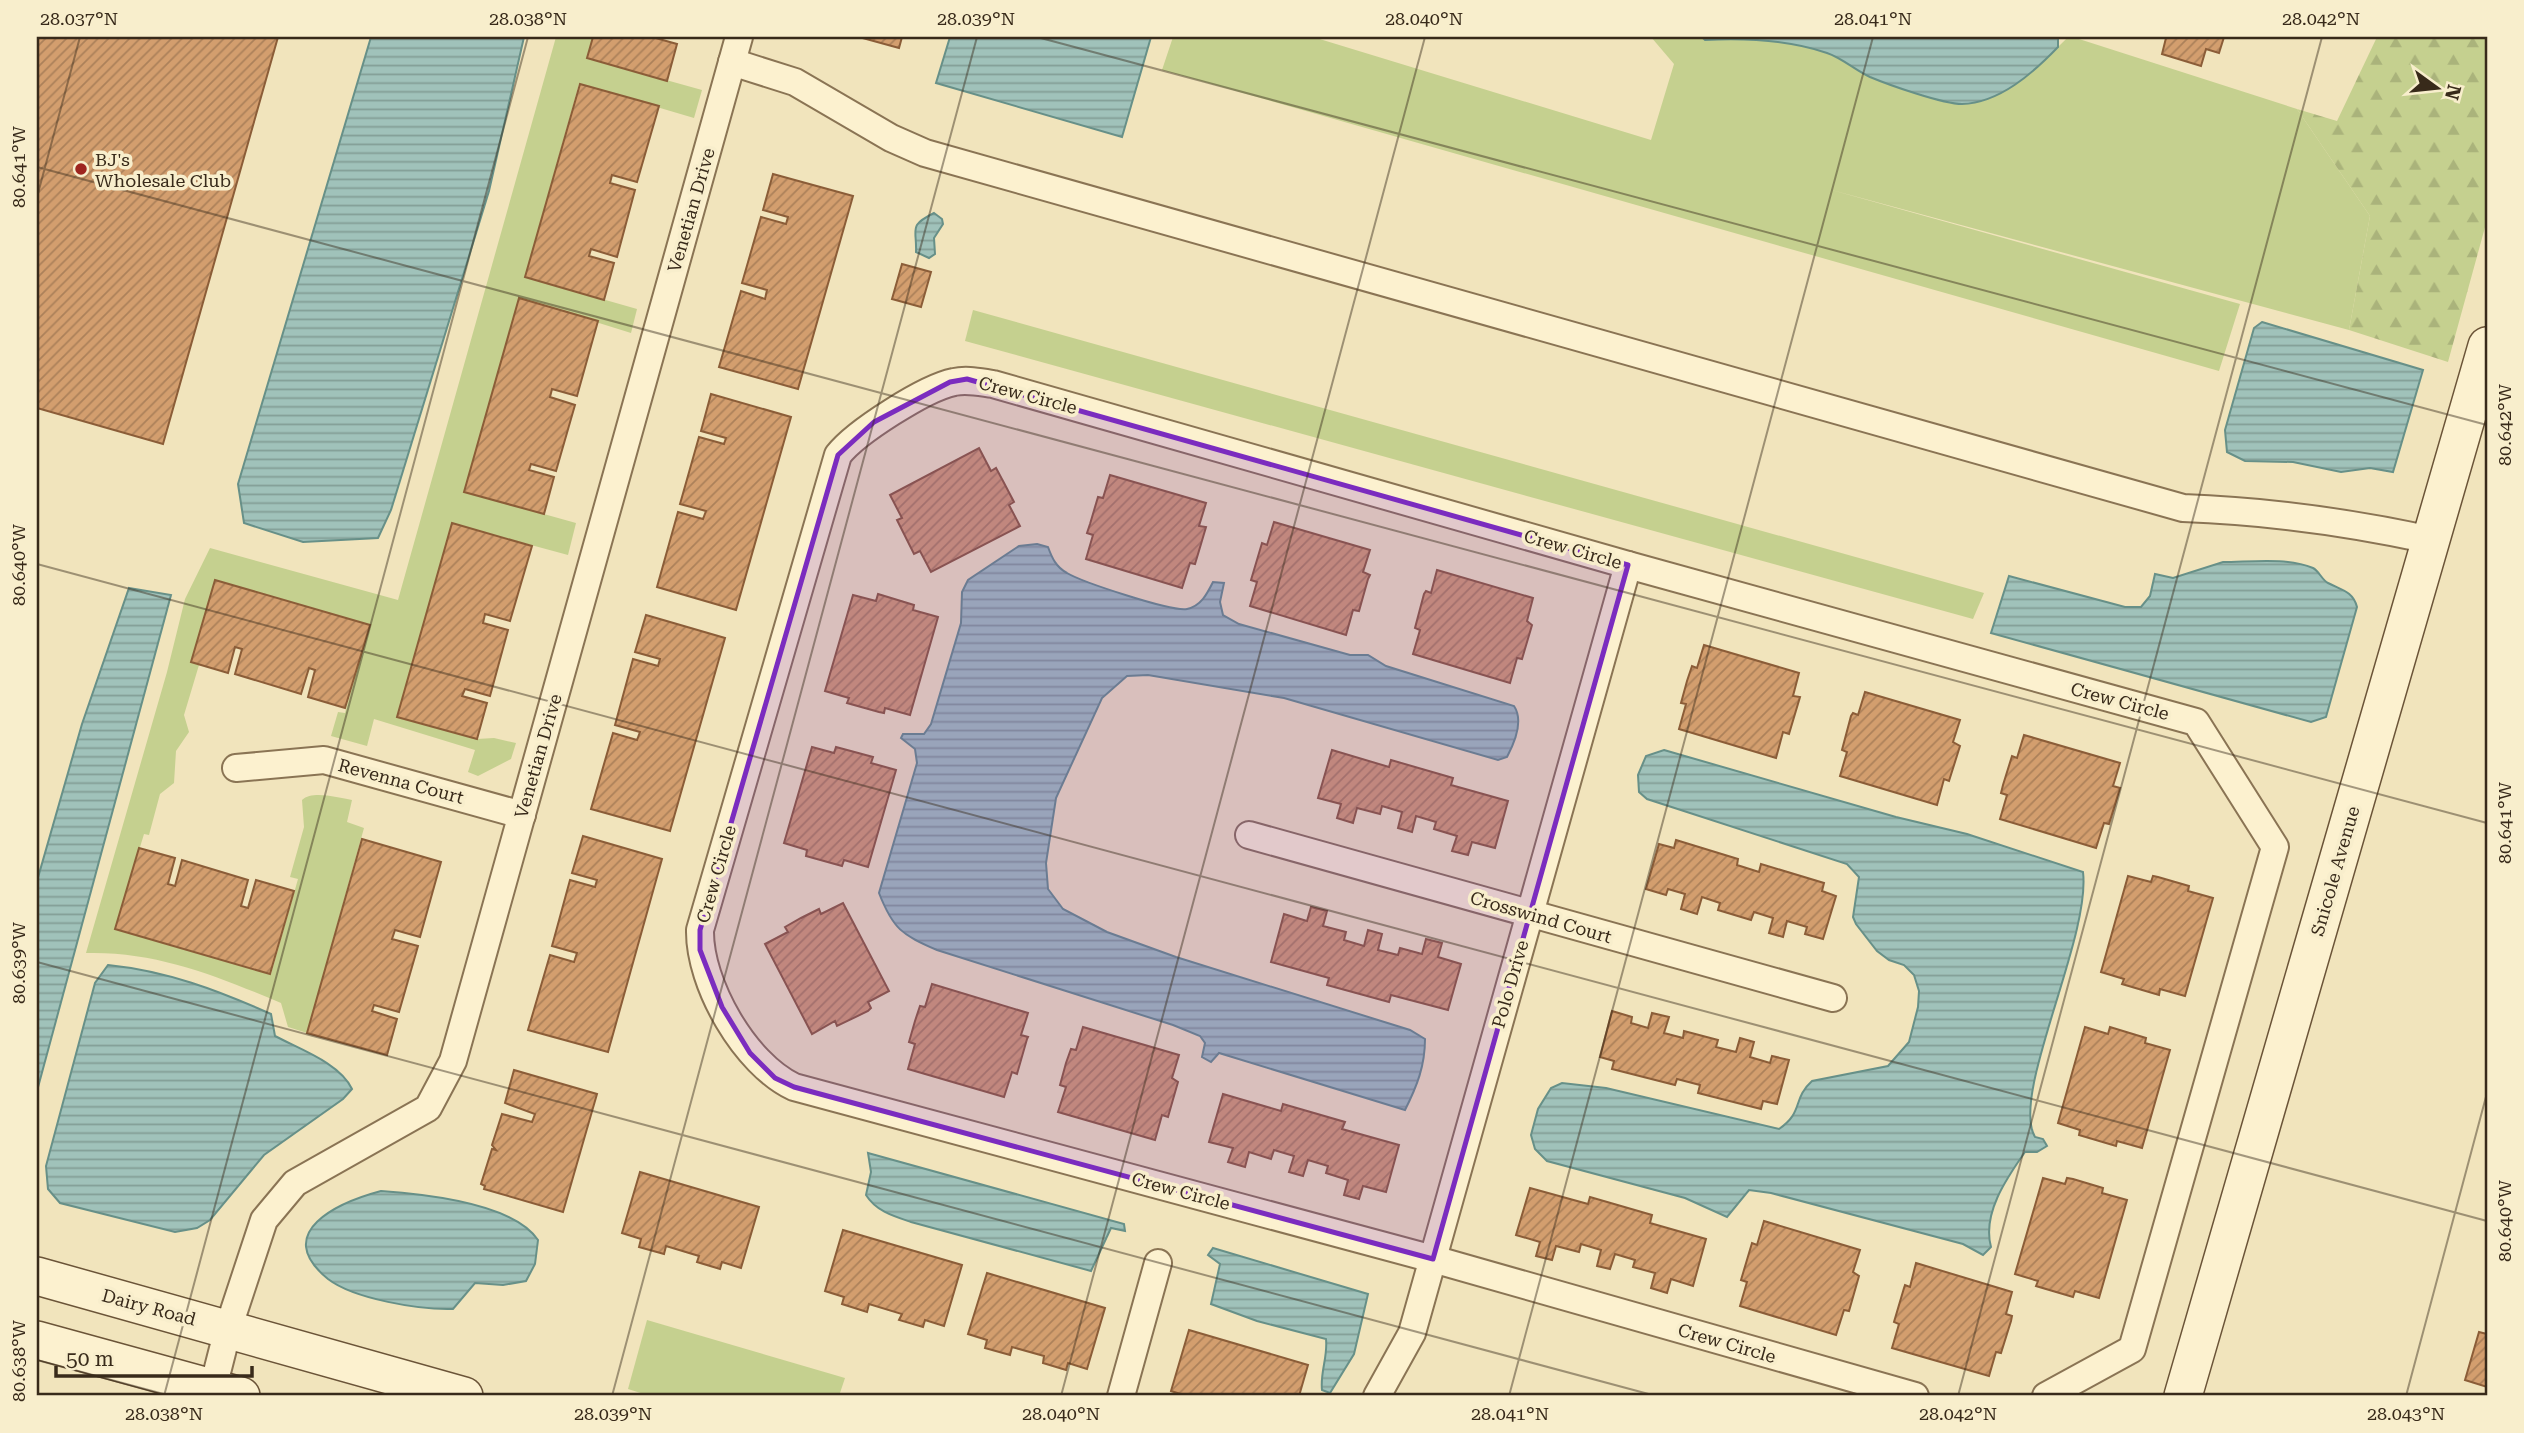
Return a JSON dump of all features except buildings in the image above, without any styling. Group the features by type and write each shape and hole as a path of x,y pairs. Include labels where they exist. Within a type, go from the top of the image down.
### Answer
{"street":[{"name":"Venetian Drive","path":"227,1392 228,1329 264,1220 295,1183 428,1108 453,1061 739,37"},
{"path":"732,62 795,82 891,138 925,153 2183,508 2250,510 2358,524 2431,540"},
{"name":"Snicole Avenue","path":"2183,1396 2487,346"},
{"name":"Crew Circle","path":"1915,1396 1433,1259 794,1087 775,1078 750,1053 729,1018 700,950 700,930 838,455 850,439 874,422 950,382 967,380 993,384 1628,565 2196,722 2275,847 2132,1349 2046,1396"},
{"name":"Polo Drive","path":"1377,1396 1412,1333 1628,565"},
{"name":"Revenna Court","path":"236,768 324,760 522,815"},
{"name":"Crosswind Court","path":"1249,835 1833,998"},
{"path":"1121,1396 1158,1264"},
{"name":"Dairy Road","path":"37,1276 464,1396"},
{"path":"37,1340 227,1392"}],"highlighted area":[{"path":"967,379 1628,565 1433,1259 794,1087 775,1078 750,1053 722,1007 700,950 700,930 838,455 874,422 950,382"}],"green space":[{"path":"556,37 593,37 587,58 702,90 694,118 579,84 525,277 637,309 631,333 519,298 465,492 576,523 568,555 453,524 398,716 477,739 494,738 516,743 511,759 478,776 468,772 475,750 374,719 367,746 331,736 338,712 345,713 369,625 215,580 191,662 199,665 184,715 189,732 176,751 174,783 160,794 149,835 144,834 115,929 271,974 298,879 290,877 304,827 302,800 319,795 352,800 347,822 364,828 307,1033 288,1027 281,1003 210,975 137,956 86,953 167,672 185,599 210,548 398,600"},
{"path":"1173,37 1313,37 1651,140 1674,64 1651,37 1702,37 1705,40 1751,40 1797,45 1833,55 1878,80 1901,89 1962,104 1977,102 2006,90 2034,70 2068,37 2079,37 2297,109 2370,216 2349,330 1828,189 2240,304 2219,371 1162,70"},
{"path":"2377,37 2487,37 2487,220 2448,362 2349,330 2370,216 2297,109 2337,121"},
{"path":"973,310 1984,593 1973,619 965,341"},
{"path":"647,1320 845,1378 839,1396 650,1396 628,1389"}],"water":[{"path":"371,37 524,37 489,191 391,510 378,538 303,542 244,523 238,484"},
{"path":"950,37 1151,37 1122,137 936,83"},
{"path":"1702,37 2058,37 2058,47 2015,85 1990,98 1962,104 1930,98 1890,85 1864,74 1833,55 1797,45 1735,39 1705,40"},
{"path":"934,213 942,219 943,224 934,238 935,254 929,258 916,252 916,228 920,221"},
{"path":"2262,322 2423,370 2393,472 2370,468 2341,472 2293,462 2245,461 2227,452 2225,430 2254,328"},
{"path":"1037,544 1048,547 1055,562 1067,573 1108,589 1178,609 1196,605 1213,582 1224,583 1220,602 1223,615 1239,624 1350,655 1368,655 1386,666 1514,706 1518,718 1515,738 1507,757 1498,760 1284,698 1148,675 1127,676 1102,698 1056,798 1046,863 1048,889 1063,909 1107,932 1176,957 1410,1030 1425,1039 1425,1049 1420,1076 1405,1110 1219,1053 1211,1062 1202,1057 1205,1043 1200,1036 937,950 907,935 894,923 879,893 917,763 915,749 901,738 903,734 924,734 931,724 961,623 962,592 968,580 1019,546"},
{"path":"2223,562 2292,562 2315,569 2326,582 2353,597 2357,607 2326,717 2311,722 1991,633 2009,576 2125,607 2141,607 2150,596 2155,574 2173,578"},
{"path":"129,588 171,595 37,1091 37,881 82,724"},
{"path":"1664,750 1896,817 1967,834 2083,872 2082,901 2075,935 2033,1087 2030,1116 2035,1137 2043,1139 2047,1146 2037,1152 2025,1152 2010,1174 1993,1210 1989,1235 1991,1247 1983,1255 1963,1244 1771,1193 1749,1190 1727,1217 1685,1198 1547,1161 1535,1149 1531,1135 1538,1109 1551,1088 1562,1083 1606,1088 1779,1129 1792,1117 1802,1094 1812,1081 1888,1066 1909,1042 1919,991 1914,975 1904,965 1889,960 1877,951 1856,924 1853,917 1859,877 1847,864 1647,799 1639,792 1638,775 1646,756"},
{"path":"108,965 151,972 191,983 271,1014 275,1036 329,1064 352,1089 343,1099 264,1155 210,1220 197,1228 175,1232 60,1203 48,1189 46,1166 95,983"},
{"path":"868,1153 1124,1224 1125,1231 1111,1228 1091,1271 911,1222 880,1209 866,1195 871,1172"},
{"path":"381,1191 466,1203 509,1217 526,1227 538,1240 535,1264 526,1281 503,1285 475,1283 453,1309 423,1308 388,1302 339,1286 312,1262 306,1247 308,1233 331,1211"},
{"path":"1213,1248 1368,1294 1354,1354 1330,1393 1322,1390 1326,1339 1257,1321 1211,1304 1220,1264 1208,1255"}],"place":[{"name":"BJ's Wholesale Club","path":"81,169"}]}
